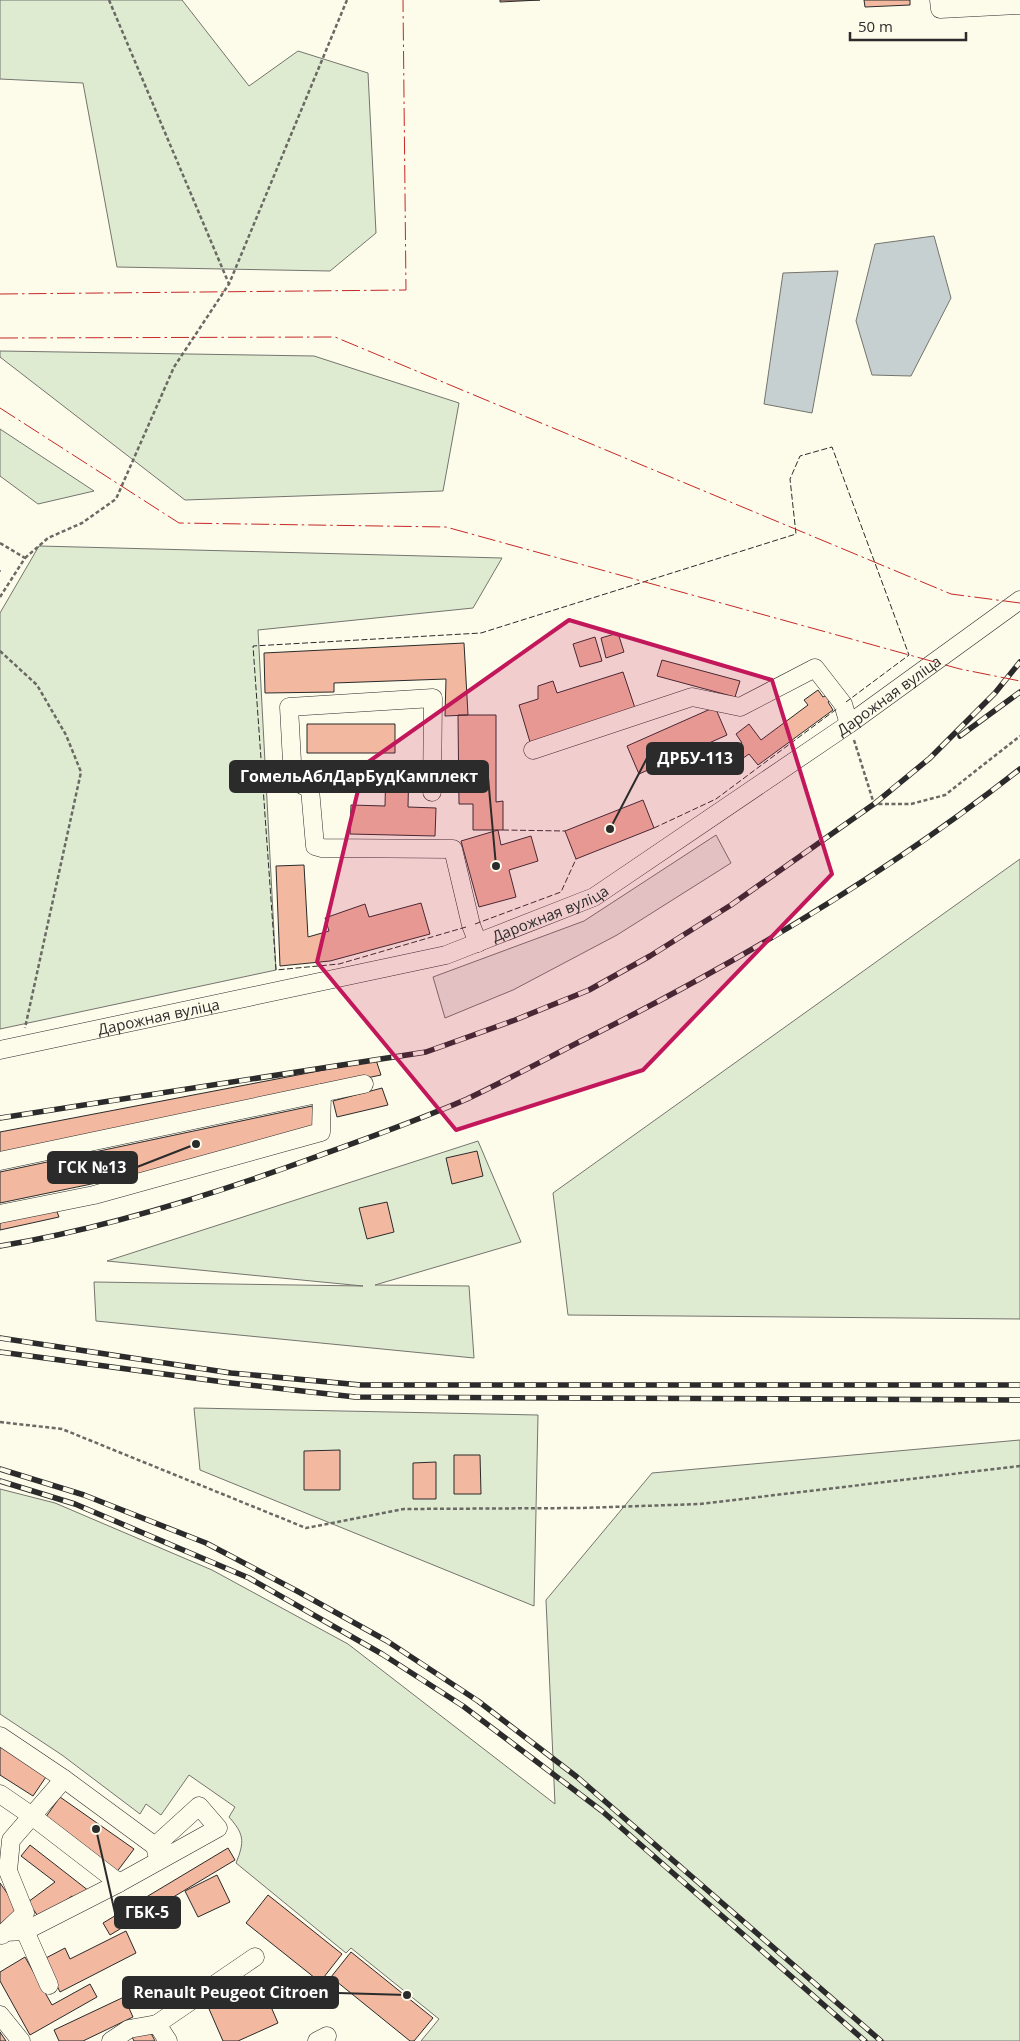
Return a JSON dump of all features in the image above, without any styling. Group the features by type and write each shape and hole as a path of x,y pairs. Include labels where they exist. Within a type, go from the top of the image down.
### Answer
{"street":[{"path":"939,0 940,10 1020,5"},
{"name":"Дарожная вуліца","path":"0,1050 446,955 594,897 849,724 1020,600"},
{"path":"533,750 692,697 740,707 815,668 843,704 849,724"},
{"path":"432,792 433,698 289,707 293,780 310,789 315,846 322,848 453,849 471,925 478,943"},
{"path":"0,1161 364,1084"},
{"path":"0,1214 94,1195 321,1132 322,1093"},
{"path":"0,1736 64,1779 157,1854 119,1883 25,1931 3,1934"},
{"path":"3,1934 25,1913 4,1868 11,1840 64,1779"},
{"path":"0,1794 32,1816 119,1883"},
{"path":"25,1931 49,1985"},
{"path":"111,2041 129,2029 157,2024 255,1957"},
{"path":"0,2015 20,2041"},
{"path":"157,2024 168,2041"}],"path":[{"path":"109,0 229,284"},
{"path":"0,598 24,558 48,538 82,522 116,499 174,367 229,284 347,0"},
{"path":"0,543 24,558"},
{"path":"0,651 37,684 66,735 81,772 21,1046"},
{"path":"849,724 874,804 911,804 945,795 1020,736"},
{"path":"0,1422 62,1429 306,1528 404,1509 582,1508 700,1504 1020,1466"}],"highlighted area":[{"path":"569,620 772,680 832,874 643,1070 456,1130 317,962 364,765"}],"green space":[{"path":"0,0 182,0 249,86 298,51 368,73 376,233 330,271 117,267 83,83 0,79"},
{"path":"0,351 314,356 459,403 443,491 185,500 0,357"},
{"path":"0,429 94,491 38,504 0,476"},
{"path":"39,546 502,558 473,608 258,630 276,970 0,1029 0,613"},
{"path":"1020,859 1020,1319 568,1315 553,1193"},
{"path":"478,1141 521,1242 375,1285 469,1286 474,1358 96,1321 94,1282 363,1286 107,1261"},
{"path":"194,1408 538,1415 534,1606 200,1470"},
{"path":"1020,1440 1020,2041 421,2041 439,2019 351,1948 346,1953 236,1863 241,1849 242,1838 238,1828 229,1817 235,1807 189,1775 161,1815 146,1804 140,1814 62,1755 0,1714 0,1489 55,1503 212,1570 348,1644 555,1804 546,1600 652,1473"}],"shaded area":[{"path":"934,236 951,298 911,376 872,375 856,321 875,244"},
{"path":"838,271 812,413 764,404 783,273"},
{"path":"716,835 731,863 617,935 513,990 445,1018 433,977 584,921"}],"building":[{"path":"500,0 540,0 500,2"},
{"path":"864,0 910,0 910,5 865,7"},
{"path":"618,633 624,652 606,658 601,638"},
{"path":"595,637 602,661 580,667 573,644"},
{"path":"464,643 468,715 445,716 446,679 334,683 334,692 265,693 264,653"},
{"path":"662,660 740,681 735,697 657,676"},
{"path":"623,672 635,708 530,742 519,705 538,699 538,686 553,681 557,693"},
{"path":"818,690 823,697 827,695 831,700 828,702 833,710 758,765 749,754 739,761 731,751 742,743 736,734 749,724 761,740 808,705 804,700"},
{"path":"715,707 727,735 639,774 627,746"},
{"path":"458,715 496,715 496,802 503,801 503,830 473,830 473,804 459,804"},
{"path":"307,724 395,724 395,753 307,753"},
{"path":"386,762 409,762 408,807 436,808 435,836 350,834 351,805 385,806"},
{"path":"643,800 654,828 576,859 565,831"},
{"path":"498,830 501,845 531,836 538,861 509,870 516,897 479,907 461,841"},
{"path":"304,865 308,937 329,931 325,918 365,904 369,917 421,903 430,934 330,961 280,966 276,866"},
{"path":"376,1060 381,1075 0,1154 0,1132"},
{"path":"382,1088 388,1105 337,1117 333,1101"},
{"path":"312,1106 317,1127 202,1161 0,1203 0,1172"},
{"path":"477,1151 483,1176 452,1184 446,1158"},
{"path":"387,1202 394,1232 367,1239 359,1208"},
{"path":"56,1209 59,1217 0,1230 0,1221"},
{"path":"340,1450 340,1490 304,1490 304,1451"},
{"path":"454,1455 480,1455 481,1494 454,1494"},
{"path":"436,1462 436,1499 413,1499 413,1463"},
{"path":"0,1744 48,1774 33,1796 0,1775"},
{"path":"60,1797 134,1849 116,1873 43,1821"},
{"path":"30,1845 89,1891 80,1902 72,1896 40,1919 28,1902 55,1882 21,1856"},
{"path":"228,1848 235,1860 110,1935 103,1923"},
{"path":"217,1875 230,1902 198,1917 185,1891"},
{"path":"0,1883 22,1914 0,1928"},
{"path":"268,1895 342,1954 320,1982 246,1923"},
{"path":"126,1931 136,1953 60,1992 44,1959 65,1948 70,1959"},
{"path":"351,1952 433,2018 414,2041 410,2041 331,1977"},
{"path":"25,1957 52,2005 90,1984 97,1997 30,2035 0,1981 0,1972"},
{"path":"259,1979 278,2023 238,2041 223,2041 206,2002"},
{"path":"124,1997 133,2017 83,2041 59,2041 54,2030"},
{"path":"149,2029 155,2041 134,2041 132,2037"},
{"path":"0,2032 6,2041 0,2041"}],"railway":[{"path":"0,1118 426,1052 515,1020 589,990 650,956 731,905 874,804 930,758 995,693 1020,662"},
{"path":"960,736 1020,692"},
{"path":"0,1246 81,1230 201,1196 374,1136 467,1099 637,1013 807,917 916,846 1020,769"},
{"path":"0,1338 231,1373 361,1385 1020,1385"},
{"path":"0,1352 231,1383 355,1397 1020,1400"},
{"path":"0,1469 84,1495 206,1543 387,1641 478,1701 577,1777 881,2041"},
{"path":"0,1481 75,1504 249,1578 382,1654 463,1706 602,1811 865,2041"}],"fence":[{"path":"466,927 339,964 276,970 253,646 481,633 796,534 790,479 800,456 832,447 909,655 846,702"},
{"path":"654,828 716,799 838,708"},
{"path":"503,830 565,831"},
{"path":"475,924 561,892 576,859"}],"power":[{"path":"0,294 406,290 403,0"},
{"path":"0,338 335,337 951,594 1020,603"},
{"path":"0,408 179,523 446,527 960,669 1020,681"}],"place":[{"name":"ДРБУ-113","path":"610,829"},
{"name":"ГомельАблДарБудКамплект","path":"496,866"},
{"name":"ГСК №13","path":"196,1144"},
{"name":"ГБК-5","path":"96,1829"},
{"name":"Renault Peugeot Citroen","path":"407,1995"}]}
